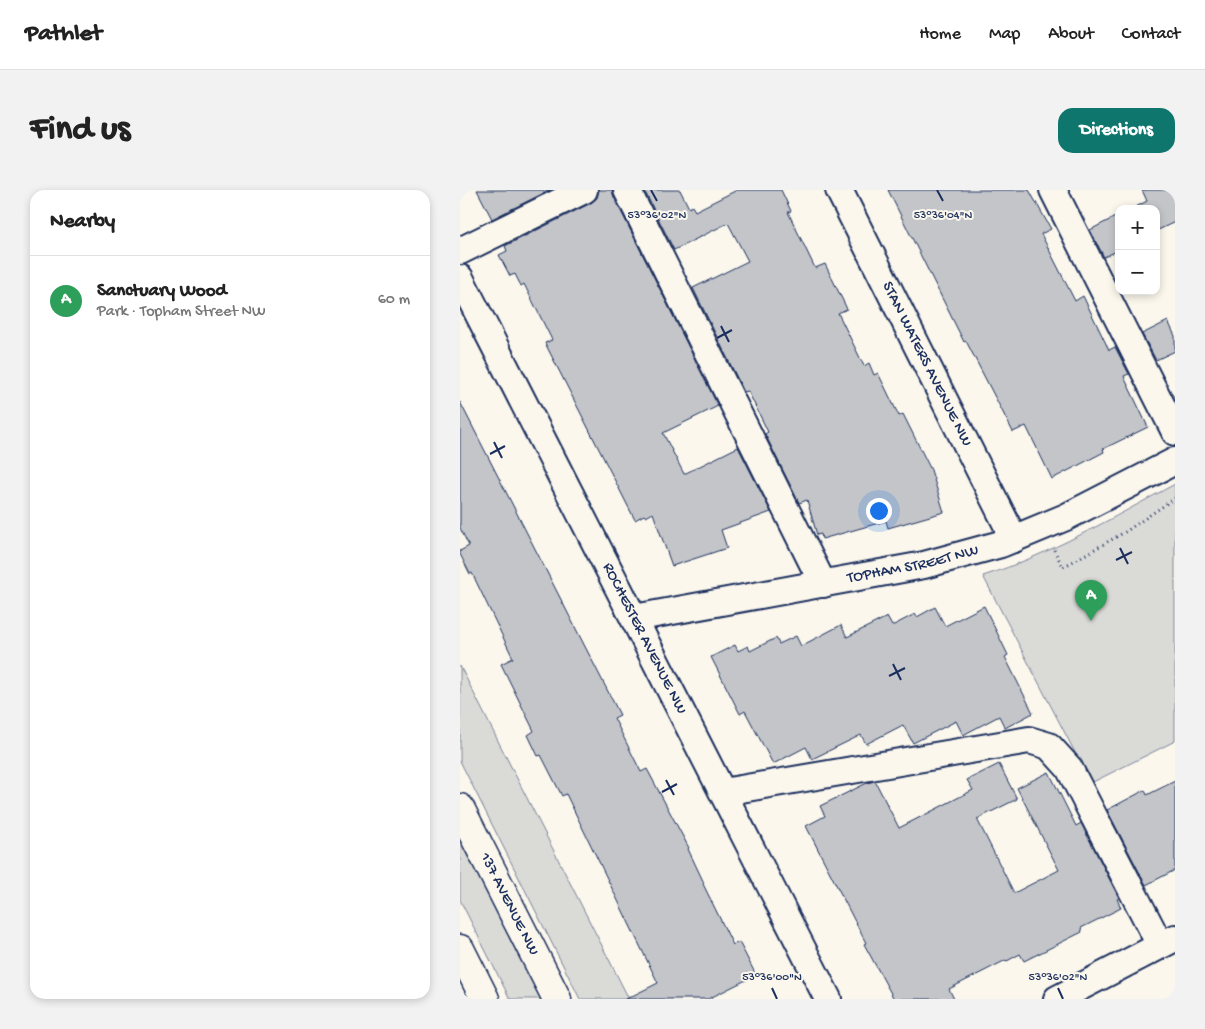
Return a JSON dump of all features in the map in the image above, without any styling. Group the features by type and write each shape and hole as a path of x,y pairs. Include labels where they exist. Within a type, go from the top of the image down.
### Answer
{"main road":[{"name":"137 AVENUE NW","path":"460,808 557,999"},
{"path":"460,949 485,999"}],"street":[{"path":"460,252 584,190"},
{"path":"628,190 823,584"},
{"name":"STAN WATERS AVENUE NW","path":"839,190 1014,539"},
{"path":"1053,190 1175,432"},
{"name":"ROCHESTER AVENUE NW","path":"460,278 828,999"},
{"name":"TOPHAM STREET NW","path":"634,618 924,565 1001,544 1066,517 1175,461"},
{"path":"723,792 1029,740 1049,746 1069,768 1167,941 1057,999"}],"path":[{"path":"1042,527 1063,567 1126,532 1175,498"}],"shaded area":[{"path":"1175,484 1175,741 1091,783 983,576 1057,546"},
{"path":"460,666 629,999 580,999 460,761"},
{"path":"460,833 544,999 510,999 460,900"}],"building":[{"path":"477,190 550,190 492,219"},
{"path":"599,190 612,190 718,406 663,433 684,474 738,447 771,512 721,530 727,548 672,566 653,513 635,520 545,343 552,340 524,284 521,286 515,274 510,276 499,255 507,251 505,246 591,203 597,198"},
{"path":"644,190 680,190 689,208 692,206 695,211 737,190 781,190 791,211 788,212 815,268 825,264 847,309 838,313 864,366 869,363 874,375 878,373 899,416 903,414 931,470 944,512 888,528 886,521 822,539 821,534 817,535 807,500 799,503 765,434 768,432 748,391 744,392 693,288 748,261 728,223 674,250"},
{"path":"888,190 1029,190 1051,229 1041,234 1075,301 1083,296 1109,350 1115,347 1129,374 1124,376 1125,379 1148,427 1103,449 1104,452 1052,479 1026,426 1013,432 966,341 964,342"},
{"path":"1142,190 1175,190 1175,222 1160,229 1160,205 1140,205 1147,201"},
{"path":"1115,217 1115,252 1104,257 1090,230"},
{"path":"1168,321 1175,336 1175,351 1156,360 1142,334"},
{"path":"460,402 620,715 614,718 641,772 647,769 689,848 703,884 733,945 739,942 756,975 708,999 626,999 658,983 566,794 562,796 541,755 538,756 528,735 534,731 501,664 513,658 472,573 470,574 460,554 460,551 469,546 460,528"},
{"path":"984,606 1008,655 1005,657 1033,713 1005,728 999,716 963,735 956,721 913,743 903,725 866,744 861,735 812,759 806,747 773,764 745,711 740,714 711,657 735,645 738,651 748,646 750,651 776,638 779,644 796,636 801,646 841,625 847,637 887,617 892,626 915,614 917,617 935,607 945,626"},
{"path":"999,764 1017,799 977,819 1014,893 1059,870 1017,788 1049,772 1076,826 1081,823 1119,898 1117,899 1121,908 1081,928 1082,932 1024,961 1020,954 949,989 954,999 894,999 864,944 866,943 806,826 825,816 820,806 875,781 899,828 973,790 967,780"},
{"path":"1175,781 1175,870 1146,885 1107,810 1145,790 1147,795"}],"place":[{"name":"Sanctuary Wood","path":"1091,621"}]}
